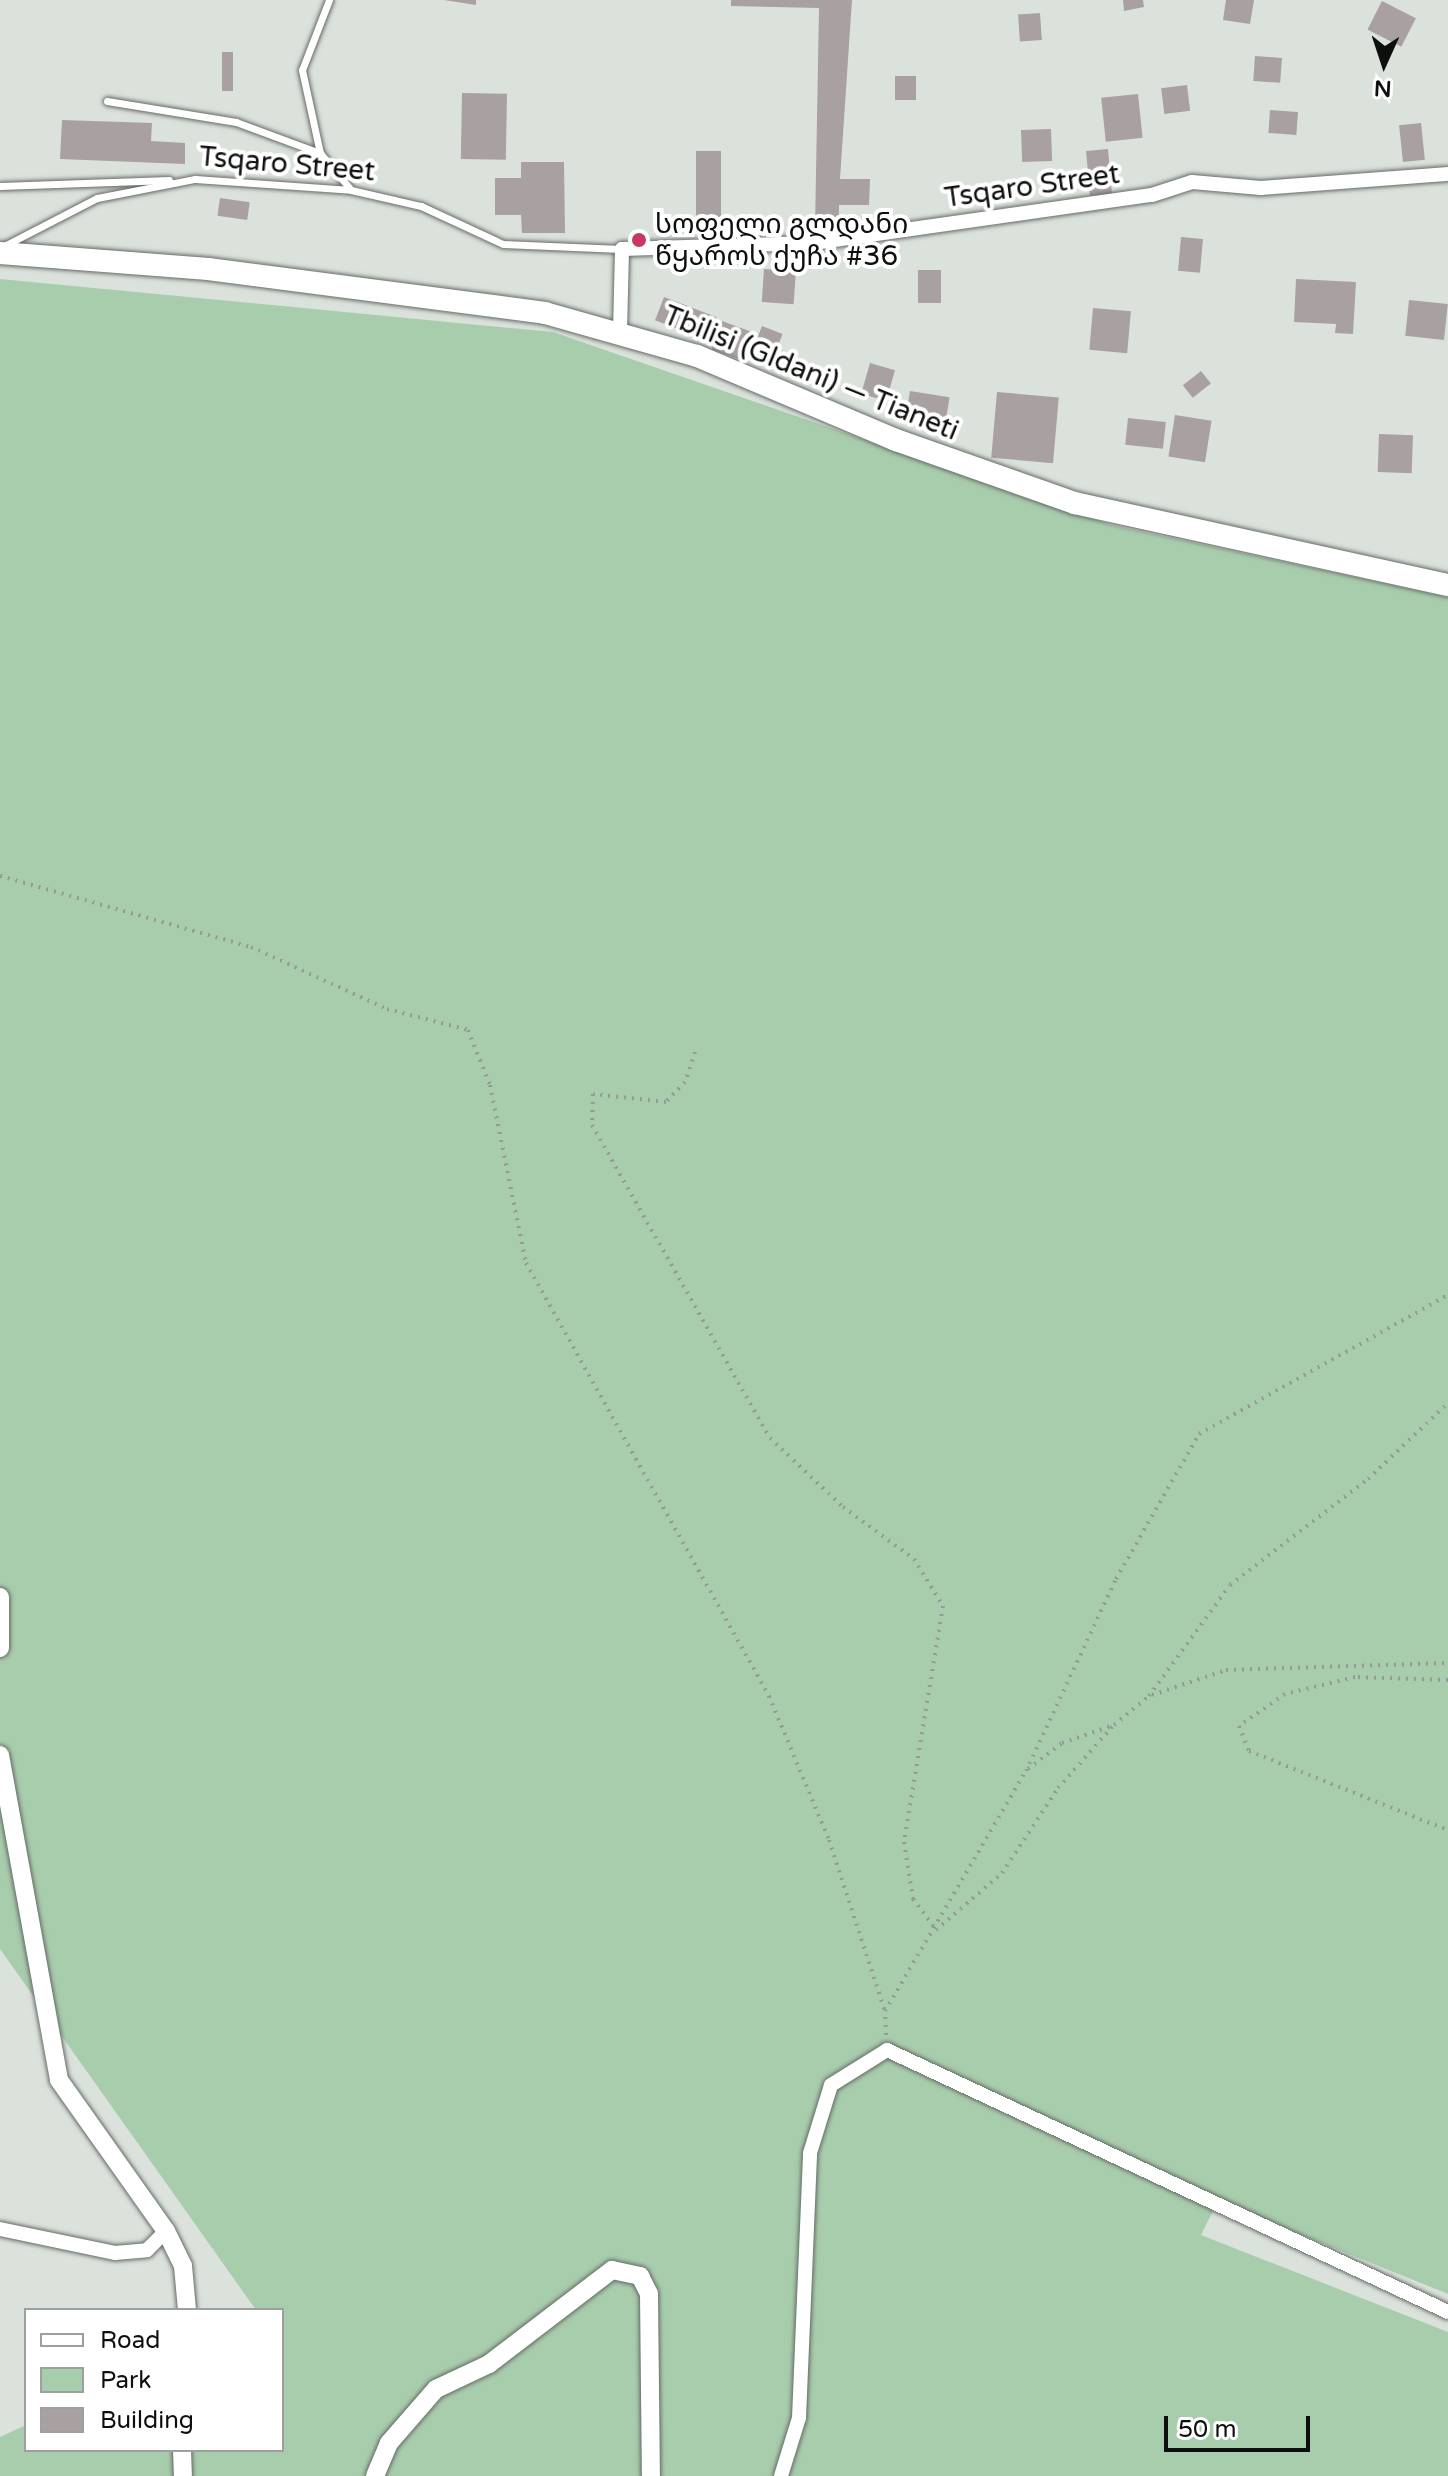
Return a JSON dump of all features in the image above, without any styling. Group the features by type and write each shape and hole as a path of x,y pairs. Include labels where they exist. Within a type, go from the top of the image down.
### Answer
{"main road":[{"name":"Tbilisi (Gldani) — Tianeti","path":"0,250 208,269 545,313 620,332 1075,503 1448,585"}],"street":[{"name":"Tsqaro Street","path":"622,249 813,243 1152,195 1192,182 1261,188 1448,174"},
{"path":"620,332 622,249"},
{"path":"0,1597 0,1648"},
{"path":"0,1755 59,2080 166,2231 183,2266 187,2308"},
{"path":"781,2476 799,2418 810,2153 831,2085 887,2050 1448,2312"},
{"path":"0,2229 115,2253 147,2250 166,2231"},
{"path":"375,2476 389,2443 436,2389 489,2364 612,2270 640,2276 649,2294 651,2476"},
{"path":"182,2452 183,2476"}],"lane":[{"path":"329,0 302,70 320,153 351,190"},
{"path":"107,101 236,122 320,153"},
{"path":"0,186 195,179"},
{"name":"Tsqaro Street","path":"0,250 97,198 195,179 351,190 421,206 503,244 622,249"}],"path":[{"path":"0,876 236,942 387,1009 468,1030 490,1085 526,1263 769,1696 829,1840 885,2011 887,2050"},
{"path":"695,1052 685,1082 666,1102 593,1094 592,1125 770,1438 843,1507 914,1559 943,1606 904,1842 913,1899 936,1930"},
{"path":"885,2011 936,1930 1026,1771 1116,1579 1199,1434 1448,1295"},
{"path":"936,1930 1002,1873 1058,1788 1114,1725 1149,1696 1230,1585 1368,1479 1448,1403"},
{"path":"1149,1696 1226,1670 1448,1663"},
{"path":"1448,1680 1355,1677 1285,1694 1239,1726 1249,1751 1448,1830"},
{"path":"1026,1771 1062,1743 1114,1725"}],"green space":[{"path":"0,279 553,332 1111,525 1448,597 1448,2294 1218,2201 1201,2235 1448,2332 1448,2476 0,2476 0,2437 24,2426 24,2452 284,2452 284,2308 255,2308 0,1949"}],"building":[{"path":"444,0 476,0 476,5"},
{"path":"731,0 852,0 840,179 870,179 869,205 839,205 839,229 815,228 819,8 731,6"},
{"path":"1123,0 1143,0 1144,7 1124,11"},
{"path":"1226,0 1254,0 1250,24 1223,20"},
{"path":"1382,1 1416,18 1401,47 1367,30"},
{"path":"1040,13 1042,40 1020,41 1018,15"},
{"path":"222,52 233,52 233,91 222,91"},
{"path":"1255,56 1282,58 1280,83 1253,81"},
{"path":"895,76 916,76 916,100 895,100"},
{"path":"1187,85 1190,111 1164,114 1161,88"},
{"path":"462,93 507,94 506,160 461,159"},
{"path":"1138,94 1143,138 1106,142 1101,98"},
{"path":"1270,110 1298,112 1296,135 1268,133"},
{"path":"62,120 152,123 151,141 185,143 185,164 60,159"},
{"path":"1421,123 1425,160 1403,162 1399,125"},
{"path":"1051,129 1052,161 1022,162 1021,130"},
{"path":"1108,149 1112,194 1090,196 1086,151"},
{"path":"696,151 721,151 721,227 696,227"},
{"path":"521,162 564,162 565,233 522,233 521,215 495,215 495,178 521,178"},
{"path":"220,198 250,202 247,220 217,216"},
{"path":"1181,237 1203,239 1200,273 1178,271"},
{"path":"764,269 796,271 794,304 762,302"},
{"path":"918,270 941,270 941,303 918,303"},
{"path":"1296,279 1356,282 1353,334 1335,333 1336,324 1294,322"},
{"path":"664,297 716,317 707,340 655,320"},
{"path":"1409,300 1448,304 1444,340 1405,336"},
{"path":"1093,308 1131,311 1127,353 1089,350"},
{"path":"722,321 752,332 742,360 712,349"},
{"path":"762,326 783,334 773,359 752,351"},
{"path":"870,363 895,370 886,401 861,394"},
{"path":"1201,371 1211,384 1193,398 1183,385"},
{"path":"910,391 950,397 946,421 906,415"},
{"path":"997,392 1059,397 1053,463 991,458"},
{"path":"1175,415 1212,421 1205,462 1168,456"},
{"path":"1128,418 1166,422 1163,449 1125,445"},
{"path":"1379,434 1413,435 1412,473 1378,472"}],"place":[{"name":"სოფელი გლდანი წყაროს ქუჩა #36","path":"639,240"}]}
